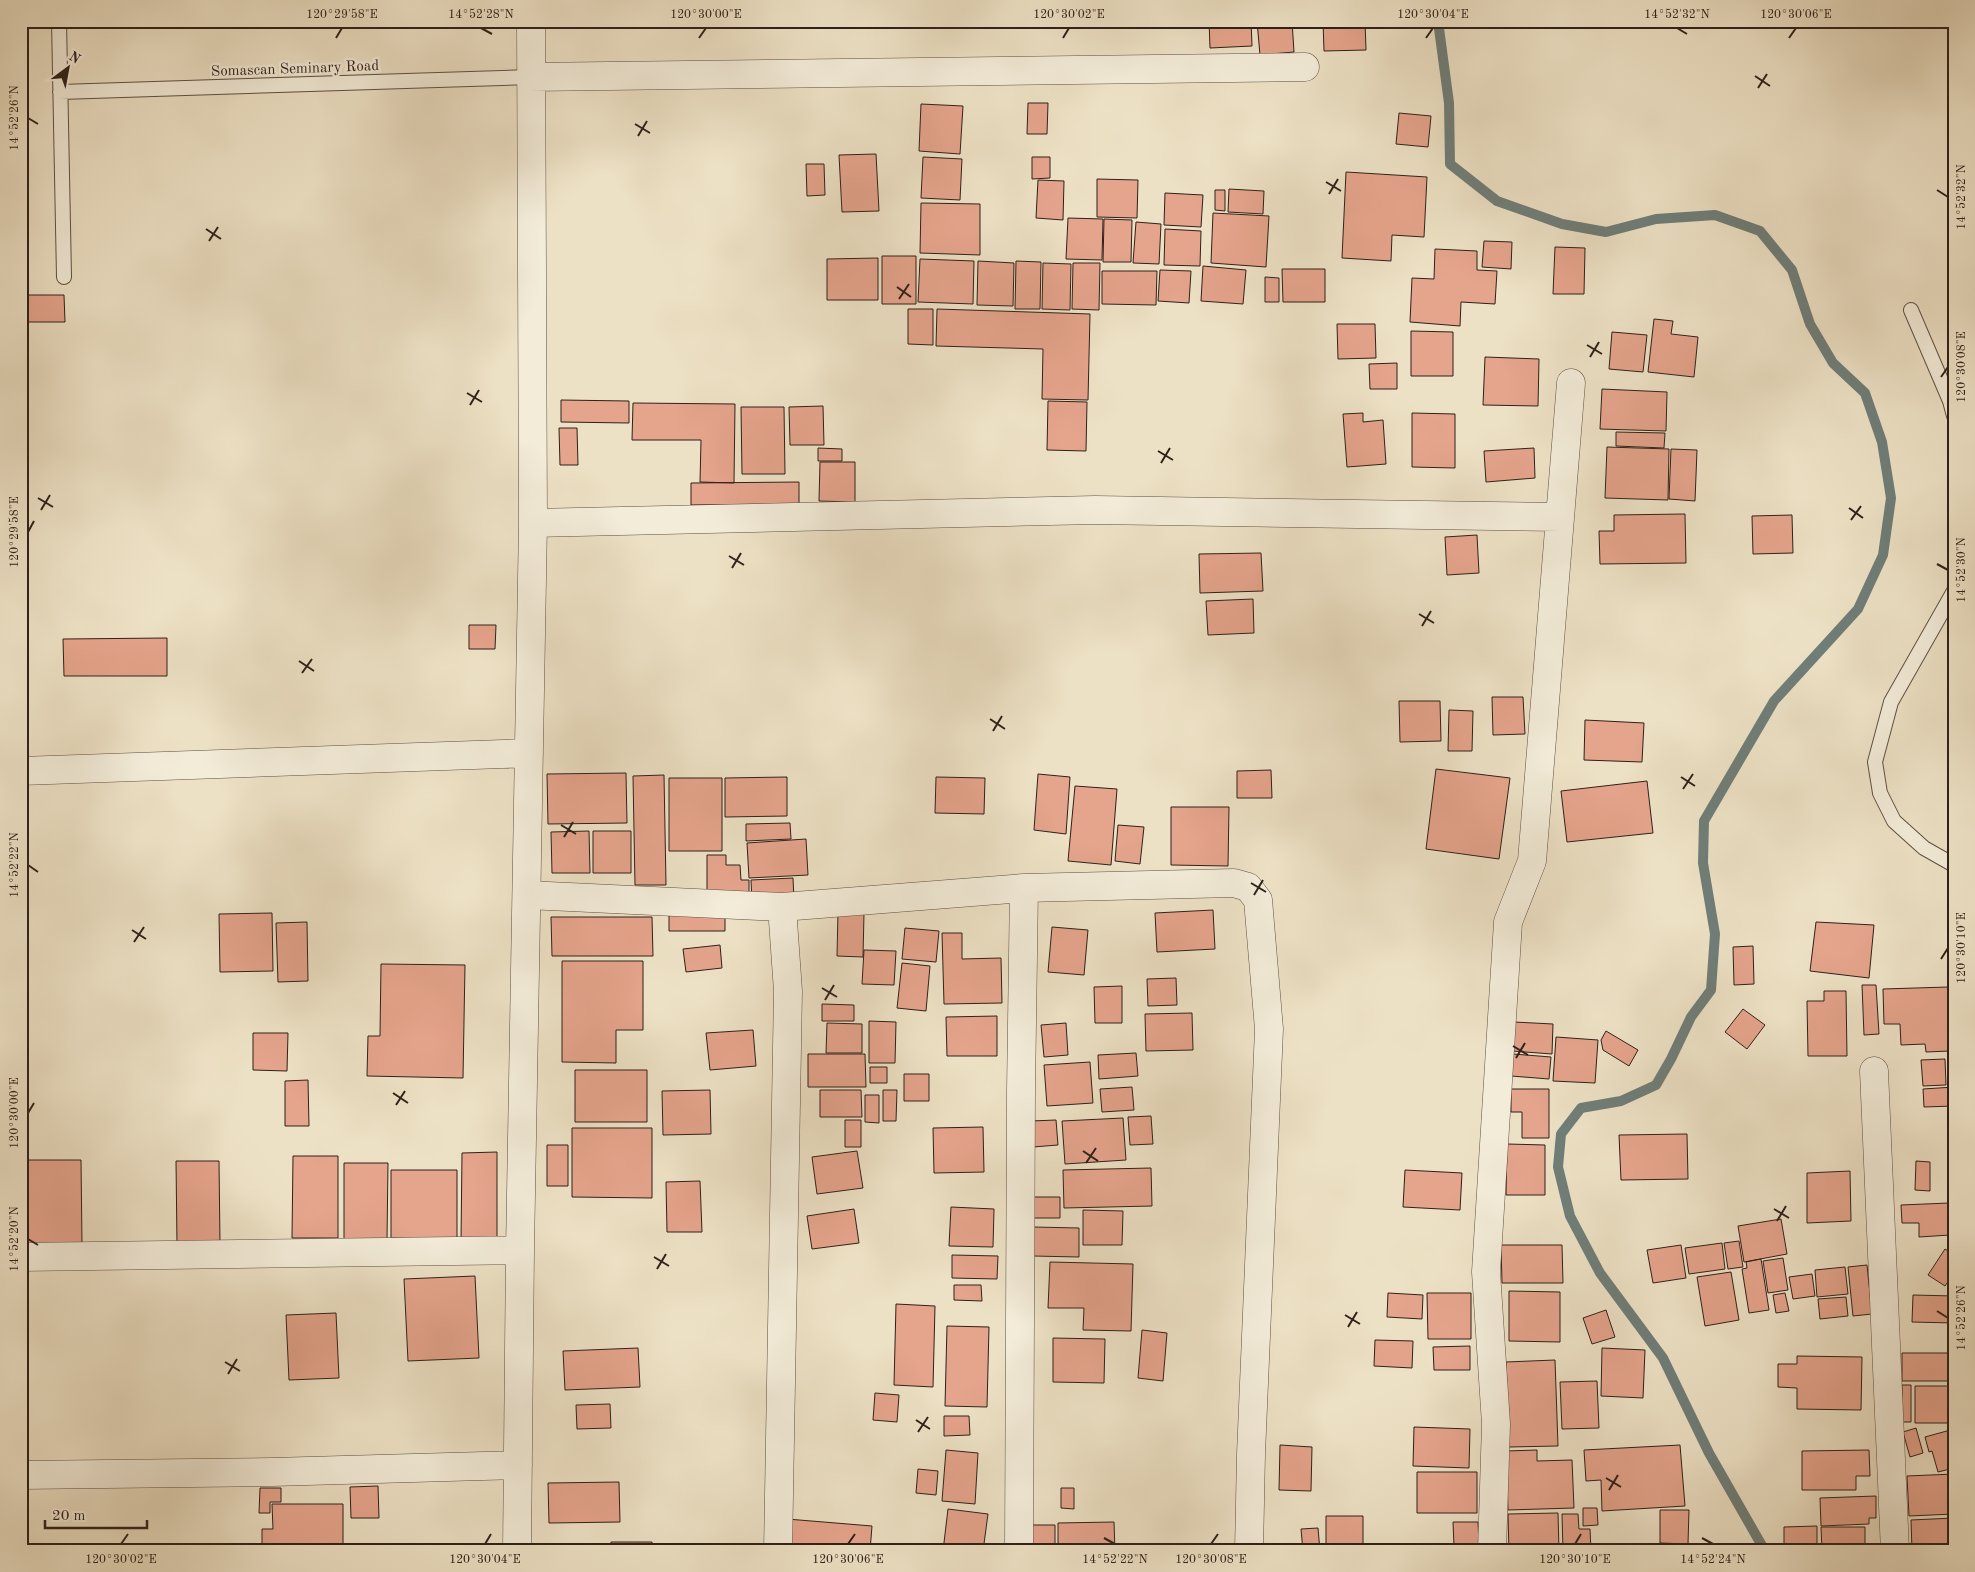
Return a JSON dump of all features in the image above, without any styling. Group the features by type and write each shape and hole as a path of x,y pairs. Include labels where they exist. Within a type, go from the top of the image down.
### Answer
{"street":[{"path":"517,1551 520,1250 533,523 531,21"},
{"path":"530,77 1305,67"},
{"path":"1492,1551 1496,1424 1486,1272 1508,922 1532,861 1571,383"},
{"path":"533,523 1095,510 1559,517"},
{"path":"21,771 529,753"},
{"path":"527,895 782,907 1024,888 1234,883 1248,887 1258,900 1269,1028 1251,1454 1249,1551"},
{"path":"1019,1551 1024,888"},
{"path":"778,1551 788,990 782,907"},
{"path":"1874,1071 1896,1551"},
{"path":"21,1257 520,1250"},
{"path":"21,1475 272,1472 518,1465"}],"lane":[{"path":"59,21 64,277"},
{"name":"Somascan Seminary Road","path":"60,92 530,77"},
{"path":"1911,310 1950,401 1954,416"},
{"path":"1954,590 1891,702 1875,762 1880,793 1894,821 1924,848 1954,865"}],"building":[{"path":"116,21 195,21 195,24 116,25"},
{"path":"1209,21 1251,21 1252,46 1210,48"},
{"path":"1257,21 1292,21 1294,52 1260,55"},
{"path":"1323,21 1365,21 1366,50 1324,51"},
{"path":"1028,103 1048,103 1047,134 1027,134"},
{"path":"921,104 963,106 960,154 919,151"},
{"path":"1399,113 1431,116 1428,147 1396,144"},
{"path":"876,154 879,211 842,212 839,155"},
{"path":"923,157 962,159 960,200 921,198"},
{"path":"1032,157 1050,157 1050,178 1032,179"},
{"path":"806,164 824,164 825,195 807,196"},
{"path":"1346,172 1427,177 1424,237 1392,235 1391,261 1342,258"},
{"path":"1097,179 1138,180 1137,218 1097,217"},
{"path":"1038,180 1064,181 1063,220 1036,218"},
{"path":"1229,189 1264,191 1263,214 1228,212"},
{"path":"1215,190 1225,190 1225,211 1215,210"},
{"path":"1165,193 1203,195 1201,227 1164,225"},
{"path":"921,203 980,204 980,255 920,253"},
{"path":"1213,213 1269,216 1266,267 1211,263"},
{"path":"1068,218 1103,219 1102,260 1066,259"},
{"path":"1104,219 1132,220 1131,262 1103,262"},
{"path":"1136,222 1161,224 1159,264 1133,263"},
{"path":"1165,229 1201,231 1200,266 1164,265"},
{"path":"1484,241 1512,242 1511,269 1482,267"},
{"path":"1555,247 1585,248 1584,294 1553,294"},
{"path":"1435,249 1477,251 1477,270 1497,271 1495,304 1461,302 1460,326 1410,322 1412,278 1434,279"},
{"path":"882,256 916,256 916,304 882,304"},
{"path":"878,258 878,300 827,300 827,259"},
{"path":"920,259 974,261 973,304 918,302"},
{"path":"978,261 1014,263 1013,306 977,305"},
{"path":"1016,261 1041,262 1040,309 1015,309"},
{"path":"1043,263 1071,264 1070,310 1042,309"},
{"path":"1073,263 1100,263 1099,310 1072,309"},
{"path":"1203,266 1246,270 1243,304 1201,301"},
{"path":"1282,269 1325,269 1325,302 1283,302"},
{"path":"1160,270 1191,271 1189,303 1158,301"},
{"path":"1102,271 1157,271 1156,305 1102,304"},
{"path":"1265,277 1279,278 1279,302 1265,302"},
{"path":"21,295 64,295 65,322 21,322"},
{"path":"908,309 933,309 933,345 908,344"},
{"path":"937,309 1090,314 1088,400 1042,399 1043,349 936,346"},
{"path":"1654,319 1673,321 1671,334 1698,337 1694,377 1648,372"},
{"path":"1337,324 1375,324 1376,358 1338,359"},
{"path":"1411,331 1453,332 1453,376 1411,376"},
{"path":"1612,332 1647,335 1643,372 1609,369"},
{"path":"1485,357 1539,359 1538,406 1483,405"},
{"path":"1397,363 1397,389 1370,389 1369,364"},
{"path":"1602,389 1667,392 1666,431 1600,429"},
{"path":"561,400 629,401 629,423 561,422"},
{"path":"1048,401 1087,402 1086,451 1047,450"},
{"path":"633,403 735,404 734,483 700,482 701,440 632,440"},
{"path":"823,406 824,445 790,445 789,407"},
{"path":"741,407 784,407 785,474 742,474"},
{"path":"1363,413 1363,422 1383,420 1386,464 1347,467 1343,414"},
{"path":"1412,413 1455,414 1455,468 1412,467"},
{"path":"559,428 577,428 578,465 560,465"},
{"path":"1616,432 1665,433 1664,448 1616,446"},
{"path":"1607,447 1669,449 1668,500 1605,498"},
{"path":"818,448 842,449 842,461 818,461"},
{"path":"1534,448 1535,478 1486,482 1484,451"},
{"path":"1671,449 1697,450 1695,501 1669,499"},
{"path":"820,462 855,462 855,502 819,501"},
{"path":"799,482 799,504 691,505 691,483"},
{"path":"1685,514 1686,563 1600,564 1599,531 1614,531 1614,515"},
{"path":"1792,515 1793,553 1753,554 1752,516"},
{"path":"1477,535 1479,573 1447,575 1445,537"},
{"path":"1261,553 1263,591 1200,593 1199,554"},
{"path":"1253,599 1254,633 1208,635 1206,601"},
{"path":"469,625 496,625 495,649 469,649"},
{"path":"167,638 167,676 64,676 63,639"},
{"path":"1492,697 1523,697 1525,734 1493,735"},
{"path":"1399,701 1440,701 1441,741 1400,742"},
{"path":"1449,710 1473,711 1472,751 1448,751"},
{"path":"1585,720 1644,723 1642,762 1584,760"},
{"path":"1436,769 1510,778 1499,859 1426,849"},
{"path":"1271,770 1272,798 1237,798 1237,771"},
{"path":"626,773 627,823 548,824 547,774"},
{"path":"1038,774 1070,777 1066,834 1034,830"},
{"path":"664,775 666,885 635,885 633,776"},
{"path":"787,777 787,816 725,817 725,778"},
{"path":"936,777 985,778 984,814 935,813"},
{"path":"669,778 722,778 722,851 669,851"},
{"path":"1647,781 1653,833 1567,842 1561,791"},
{"path":"1075,786 1117,789 1111,865 1068,861"},
{"path":"1171,807 1229,807 1228,866 1171,865"},
{"path":"790,823 791,839 746,841 746,824"},
{"path":"1118,825 1144,827 1140,864 1115,861"},
{"path":"589,831 590,873 552,873 551,832"},
{"path":"593,831 631,831 631,873 593,873"},
{"path":"806,839 808,875 749,878 747,843"},
{"path":"21,852 24,921 21,922"},
{"path":"707,855 726,855 726,865 740,865 741,880 749,880 749,893 707,894"},
{"path":"793,878 794,900 752,902 751,880"},
{"path":"669,906 725,907 725,931 669,931"},
{"path":"1213,910 1215,949 1157,952 1155,913"},
{"path":"838,912 864,913 863,957 837,956"},
{"path":"272,913 273,971 220,972 219,914"},
{"path":"551,917 652,917 653,956 552,956"},
{"path":"307,922 308,981 278,982 276,923"},
{"path":"1816,922 1874,925 1869,978 1810,971"},
{"path":"1052,927 1088,930 1084,975 1048,972"},
{"path":"905,928 939,931 936,962 902,959"},
{"path":"942,933 962,933 962,959 1001,958 1002,1003 944,1004"},
{"path":"720,945 722,968 686,972 683,949"},
{"path":"1753,946 1754,984 1734,985 1733,947"},
{"path":"864,950 896,951 894,985 862,984"},
{"path":"562,961 643,961 643,1030 616,1030 616,1063 562,1062"},
{"path":"902,963 930,966 926,1011 897,1008"},
{"path":"381,964 465,965 463,1078 367,1076 368,1036 380,1036"},
{"path":"1176,978 1177,1005 1148,1006 1147,979"},
{"path":"1862,985 1876,985 1879,1034 1864,1035"},
{"path":"1122,986 1122,1023 1095,1023 1094,987"},
{"path":"1948,987 1950,1051 1926,1052 1925,1044 1901,1045 1900,1024 1884,1024 1883,989"},
{"path":"1824,991 1846,991 1847,1056 1808,1056 1807,1001 1824,1001"},
{"path":"822,1004 854,1005 854,1021 822,1021"},
{"path":"1743,1009 1765,1025 1747,1049 1725,1032"},
{"path":"1192,1013 1193,1050 1146,1051 1145,1014"},
{"path":"997,1016 997,1056 947,1056 946,1017"},
{"path":"869,1021 896,1022 895,1063 869,1063"},
{"path":"1514,1022 1553,1024 1552,1054 1512,1051"},
{"path":"827,1023 862,1024 862,1053 826,1053"},
{"path":"1066,1023 1068,1055 1044,1057 1041,1025"},
{"path":"753,1030 756,1066 710,1070 706,1033"},
{"path":"1606,1031 1638,1050 1629,1066 1603,1050 1601,1040"},
{"path":"253,1033 288,1033 287,1071 253,1070"},
{"path":"1556,1037 1598,1040 1595,1083 1553,1081"},
{"path":"1136,1053 1138,1076 1099,1079 1098,1055"},
{"path":"808,1054 865,1054 866,1087 808,1087"},
{"path":"1513,1054 1551,1057 1549,1079 1511,1076"},
{"path":"1945,1059 1946,1085 1923,1086 1921,1060"},
{"path":"1090,1062 1093,1103 1047,1106 1044,1065"},
{"path":"870,1067 887,1067 887,1083 870,1083"},
{"path":"575,1070 647,1070 647,1122 575,1122"},
{"path":"904,1074 929,1074 929,1101 904,1101"},
{"path":"308,1080 309,1126 285,1126 285,1081"},
{"path":"1132,1087 1134,1110 1102,1112 1100,1089"},
{"path":"1954,1087 1954,1106 1924,1107 1923,1089"},
{"path":"1511,1089 1549,1089 1549,1138 1522,1138 1522,1112 1511,1112"},
{"path":"710,1090 711,1134 663,1135 662,1091"},
{"path":"820,1090 861,1090 862,1117 820,1117"},
{"path":"883,1090 897,1090 896,1121 883,1121"},
{"path":"865,1095 879,1095 879,1123 865,1122"},
{"path":"1151,1116 1153,1144 1130,1145 1128,1117"},
{"path":"1123,1118 1126,1160 1065,1164 1062,1121"},
{"path":"845,1120 861,1120 861,1147 845,1147"},
{"path":"1056,1120 1058,1145 1033,1147 1031,1121"},
{"path":"983,1127 984,1172 934,1173 933,1128"},
{"path":"572,1128 652,1128 652,1198 572,1197"},
{"path":"1687,1134 1688,1179 1621,1180 1619,1135"},
{"path":"1507,1144 1545,1145 1545,1195 1506,1195"},
{"path":"547,1145 568,1145 568,1186 547,1186"},
{"path":"857,1151 863,1188 817,1194 812,1157"},
{"path":"497,1152 497,1241 461,1241 462,1153"},
{"path":"293,1156 338,1156 338,1238 292,1238"},
{"path":"21,1160 81,1160 82,1244 24,1244 23,1217 21,1217"},
{"path":"176,1161 219,1161 220,1245 177,1245"},
{"path":"1916,1161 1930,1162 1930,1191 1915,1190"},
{"path":"344,1163 388,1163 387,1240 344,1239"},
{"path":"1151,1168 1152,1206 1064,1208 1063,1170"},
{"path":"391,1170 457,1170 457,1239 391,1238"},
{"path":"1405,1170 1462,1173 1460,1210 1403,1207"},
{"path":"1850,1171 1851,1221 1807,1223 1807,1173"},
{"path":"700,1181 702,1232 667,1232 666,1182"},
{"path":"1033,1197 1060,1197 1060,1218 1033,1218"},
{"path":"1949,1203 1950,1235 1919,1237 1919,1223 1902,1223 1901,1205"},
{"path":"951,1207 994,1209 993,1247 949,1246"},
{"path":"854,1209 859,1243 812,1249 807,1216"},
{"path":"1083,1210 1123,1211 1122,1245 1083,1245"},
{"path":"1781,1219 1787,1254 1744,1262 1738,1226"},
{"path":"1033,1227 1079,1228 1079,1257 1033,1256"},
{"path":"1739,1241 1743,1267 1728,1269 1724,1243"},
{"path":"1722,1243 1725,1269 1689,1274 1685,1248"},
{"path":"1501,1245 1562,1245 1563,1283 1502,1283"},
{"path":"1681,1245 1686,1278 1653,1283 1647,1250"},
{"path":"1945,1249 1954,1255 1954,1273 1945,1286 1928,1275"},
{"path":"952,1255 998,1256 997,1279 952,1278"},
{"path":"1783,1258 1788,1290 1768,1293 1763,1261"},
{"path":"1761,1259 1769,1310 1749,1313 1742,1269 1747,1268 1746,1262"},
{"path":"1050,1262 1133,1264 1131,1331 1083,1330 1084,1308 1048,1308"},
{"path":"1867,1265 1872,1314 1853,1316 1848,1267"},
{"path":"1845,1267 1848,1294 1817,1297 1815,1270"},
{"path":"1731,1272 1739,1320 1705,1326 1697,1277"},
{"path":"1812,1274 1815,1296 1793,1299 1789,1277"},
{"path":"475,1276 479,1358 408,1361 404,1279"},
{"path":"954,1285 981,1285 982,1301 954,1300"},
{"path":"1509,1291 1560,1292 1560,1342 1509,1341"},
{"path":"1388,1293 1423,1295 1422,1319 1387,1317"},
{"path":"1427,1293 1471,1293 1471,1339 1428,1339"},
{"path":"1785,1293 1789,1311 1776,1313 1773,1295"},
{"path":"1913,1295 1954,1296 1954,1323 1912,1322"},
{"path":"1846,1297 1848,1316 1820,1319 1818,1299"},
{"path":"896,1304 935,1306 933,1387 894,1385"},
{"path":"1606,1310 1615,1337 1592,1344 1583,1318"},
{"path":"336,1313 339,1378 289,1380 286,1315"},
{"path":"947,1326 989,1327 987,1407 945,1406"},
{"path":"1142,1330 1167,1333 1163,1381 1138,1378"},
{"path":"1053,1338 1105,1339 1104,1383 1053,1382"},
{"path":"1375,1340 1413,1341 1412,1368 1374,1366"},
{"path":"1470,1346 1470,1370 1434,1370 1433,1347"},
{"path":"638,1348 640,1387 565,1390 563,1351"},
{"path":"1602,1348 1645,1350 1643,1398 1601,1396"},
{"path":"1902,1353 1948,1353 1949,1381 1902,1381"},
{"path":"1797,1356 1862,1357 1861,1410 1797,1409 1797,1388 1778,1387 1778,1364 1797,1364"},
{"path":"1555,1360 1558,1446 1509,1447 1506,1362"},
{"path":"1597,1381 1599,1428 1562,1429 1560,1382"},
{"path":"1902,1385 1911,1385 1911,1422 1902,1422"},
{"path":"1915,1386 1954,1386 1954,1423 1915,1423"},
{"path":"875,1393 899,1395 897,1422 873,1420"},
{"path":"610,1404 611,1428 577,1429 576,1405"},
{"path":"944,1416 969,1416 970,1435 944,1436"},
{"path":"1414,1427 1470,1429 1469,1468 1413,1466"},
{"path":"1916,1428 1923,1453 1910,1457 1903,1432"},
{"path":"1954,1429 1954,1468 1938,1472 1932,1451 1929,1452 1925,1437"},
{"path":"1280,1445 1312,1447 1311,1491 1279,1490"},
{"path":"1680,1445 1685,1506 1602,1511 1601,1480 1586,1481 1584,1450"},
{"path":"946,1450 978,1453 975,1504 942,1501"},
{"path":"1537,1450 1537,1461 1572,1460 1574,1508 1508,1510 1506,1451"},
{"path":"1869,1450 1870,1476 1856,1476 1856,1490 1802,1490 1802,1451"},
{"path":"918,1469 938,1471 936,1495 916,1493"},
{"path":"1417,1472 1477,1472 1477,1513 1417,1513"},
{"path":"1954,1474 1954,1514 1909,1516 1907,1476"},
{"path":"619,1482 620,1522 549,1523 548,1483"},
{"path":"378,1486 379,1518 351,1518 350,1487"},
{"path":"260,1488 281,1488 281,1502 270,1502 270,1513 259,1513"},
{"path":"1061,1488 1074,1488 1074,1509 1061,1508"},
{"path":"1876,1496 1876,1518 1869,1518 1869,1524 1821,1526 1820,1498"},
{"path":"272,1504 343,1504 343,1551 262,1551 262,1529 273,1529"},
{"path":"1583,1508 1597,1508 1598,1525 1583,1526"},
{"path":"948,1509 988,1514 983,1551 943,1551"},
{"path":"1660,1510 1689,1510 1688,1544 1660,1543"},
{"path":"1558,1513 1559,1551 1509,1551 1508,1514"},
{"path":"1562,1514 1578,1514 1579,1529 1590,1529 1591,1551 1563,1551"},
{"path":"1326,1516 1363,1516 1363,1551 1326,1551"},
{"path":"1954,1518 1954,1551 1912,1551 1911,1520"},
{"path":"787,1519 872,1526 870,1551 785,1551"},
{"path":"1114,1522 1115,1551 1058,1551 1058,1523"},
{"path":"1453,1522 1478,1522 1479,1545 1454,1546"},
{"path":"1025,1525 1055,1525 1055,1551 1025,1551"},
{"path":"1817,1526 1817,1551 1784,1551 1784,1527"},
{"path":"1821,1527 1865,1527 1865,1551 1822,1551"},
{"path":"1318,1528 1320,1551 1303,1551 1301,1529"},
{"path":"611,1542 652,1542 652,1551 610,1551"},
{"path":"536,1547 607,1548 607,1551 536,1551"}],"waterway":[{"path":"1438,21 1449,103 1450,164 1497,201 1562,224 1606,232 1656,219 1715,215 1760,231 1792,270 1810,324 1833,363 1865,393 1882,442 1891,498 1883,555 1858,609 1774,701 1704,821 1703,863 1715,934 1711,990 1691,1017 1656,1085 1621,1101 1581,1108 1561,1134 1558,1167 1570,1216 1600,1273 1663,1358 1709,1453 1765,1551"}]}
